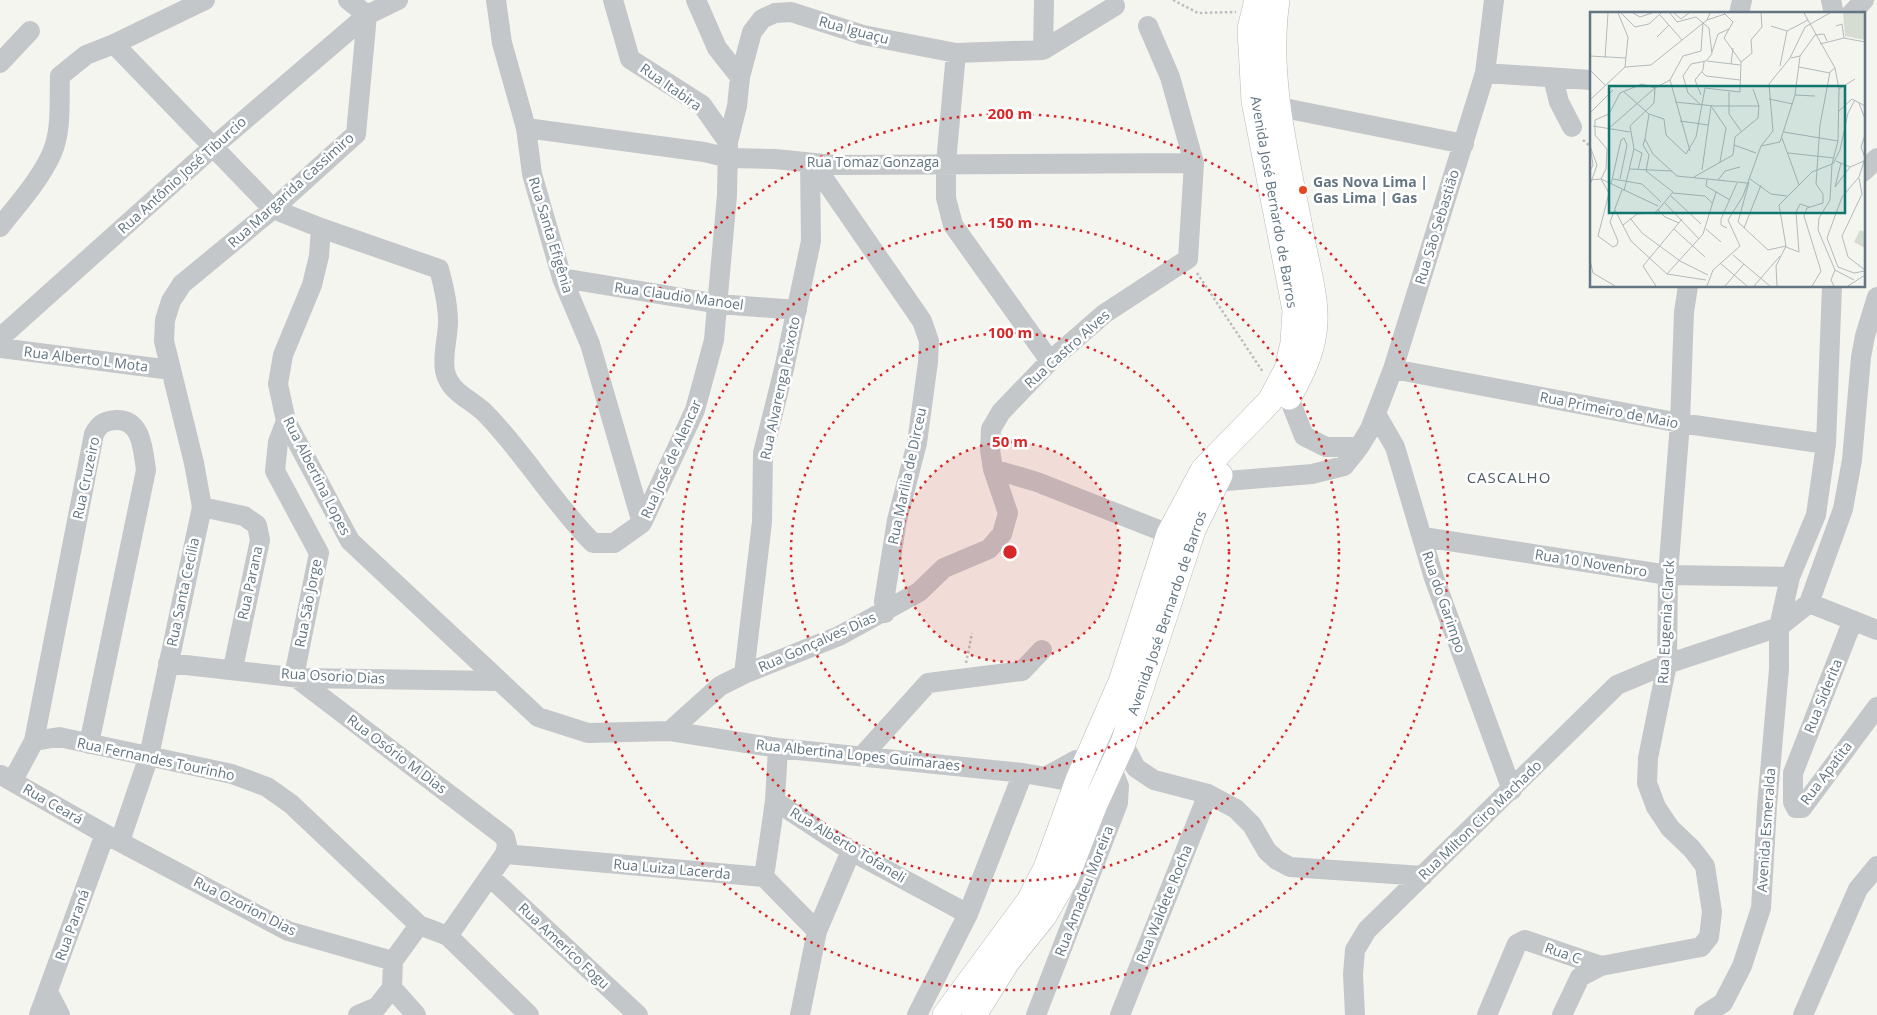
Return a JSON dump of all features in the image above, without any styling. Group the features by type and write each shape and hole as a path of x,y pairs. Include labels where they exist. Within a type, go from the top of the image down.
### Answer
{"main road":[{"name":"Avenida José Bernardo de Barros","path":"974,1015 1008,962 1044,916 1066,878 1108,772 1123,743 1192,530 1215,482 1307,364 1315,322 1310,282 1278,107 1272,32 1276,0"},
{"name":"Avenida José Bernardo de Barros","path":"945,1015 1029,901 1053,852 1077,770 1121,682 1169,534 1203,470 1270,401 1282,394 1293,343 1295,310 1254,101 1250,29 1255,5"}],"street":[{"path":"0,227 24,196 52,153 59,124 60,76 86,55 114,44 205,0"},
{"path":"348,0 367,15"},
{"name":"Rua Antônio José Tiburcio","path":"0,338 213,147 367,15 398,0"},
{"name":"Rua Santa Efigênia","path":"496,0 502,43 526,128 532,174 562,278 590,344 642,524"},
{"name":"Rua Itabira","path":"613,0 630,59 702,105 728,150"},
{"path":"696,0 717,48 740,77"},
{"path":"1044,0 1044,50"},
{"path":"1272,32 1289,0"},
{"name":"Rua São Sebastião","path":"1215,482 1312,474 1344,466 1359,447 1376,414 1393,369 1464,144 1485,73 1494,0"},
{"path":"1853,12 1864,0"},
{"path":"1044,50 1115,6"},
{"name":"Rua Iguaçu","path":"728,150 737,106 740,77 752,32 762,19 775,13 791,12 863,35 956,53 1044,50"},
{"name":"Rua Margarida Cassimiro","path":"164,341 165,320 172,301 182,284 273,209 356,134 367,15"},
{"path":"1148,26 1170,77 1194,163 1188,259"},
{"path":"0,63 30,31"},
{"path":"114,44 273,209 321,228"},
{"path":"956,53 946,163 946,198 953,225 1050,361"},
{"path":"1485,73 1590,80"},
{"path":"1553,78 1559,102 1572,127"},
{"path":"1278,107 1464,144"},
{"name":"Rua Tomaz Gonzaga","path":"526,128 704,152 728,150 775,159 812,163 1194,163"},
{"name":"Rua José de Alencar","path":"321,228 439,269 445,292 448,322 445,371 455,393 477,405 496,424 520,452 574,525 593,543 614,543 642,524 695,410 714,340 719,304 728,150"},
{"path":"1864,171 1877,158"},
{"name":"Rua Alvarenga Peixoto","path":"744,674 762,522 763,453 797,310 811,241 812,163"},
{"name":"Rua Marilia de Dirceu","path":"812,163 922,321 929,341 917,443 897,520 884,601 885,613"},
{"name":"Rua Albertina Lopes","path":"321,228 319,256 312,285 283,355 278,384 286,421 350,541 538,717 588,733 670,731"},
{"name":"Rua Castro Alves","path":"993,469 990,450 991,429 1001,412 1050,361 1104,314 1188,259"},
{"name":"Rua Claudio Manoel","path":"562,278 719,304 797,310"},
{"name":"Rua Eugenia Clarck","path":"1562,1015 1580,977 1601,966 1700,947 1709,937 1712,912 1705,866 1692,849 1670,828 1656,807 1647,783 1648,758 1667,664 1668,575 1680,423 1684,312 1688,288"},
{"name":"Avenida Esmeralda","path":"1704,1015 1722,1003 1738,974 1761,908 1767,806 1779,669 1779,627 1790,577 1816,515 1826,444 1832,288"},
{"path":"1779,627 1809,603 1843,509 1852,460 1861,357 1865,336 1877,297"},
{"name":"Rua Santa Cecilia","path":"112,838 149,756 202,508 194,463 164,341"},
{"name":"Rua Alberto L Mota","path":"0,348 171,370"},
{"name":"Rua Primeiro de Maio","path":"1393,369 1680,423 1826,444"},
{"path":"1282,394 1304,436 1326,447 1359,447"},
{"name":"Rua do Garimpo","path":"1376,414 1395,447 1434,578 1512,790"},
{"name":"Rua Cruzeiro","path":"34,741 94,434 98,426 107,421 122,420 135,426 142,443 146,470 89,744"},
{"name":"Rua São Jorge","path":"286,421 278,442 275,471 318,553 294,676"},
{"path":"993,469 1037,482 1169,534"},
{"name":"Rua Gonçalves Dias","path":"670,731 720,686 744,674 839,636 885,613 919,592 944,568 989,549 1002,534 1008,513 993,469"},
{"name":"Rua Parana","path":"202,508 244,516 257,525 260,540 232,668"},
{"name":"Rua 10 Novenbro","path":"1423,537 1668,575 1790,577"},
{"path":"1809,603 1877,630"},
{"name":"Rua Siderita","path":"1793,773 1853,620"},
{"name":"Rua Milton Ciro Machado","path":"1355,1015 1353,974 1355,950 1367,930 1617,685 1667,664 1779,627"},
{"path":"862,756 928,683 1022,672 1042,650"},
{"name":"Rua Osorio Dias","path":"168,662 294,676 499,681"},
{"name":"Rua Osório M Dias","path":"294,676 500,831 505,837 507,845 505,854"},
{"path":"1106,712 1127,706 1134,707"},
{"name":"Rua Apatita","path":"1793,773 1793,802 1799,809 1802,808 1877,707"},
{"name":"Rua Albertina Lopes Guimaraes","path":"670,731 778,748 1023,773 1069,781 1077,770 1108,772"},
{"name":"Rua Fernandes Tourinho","path":"34,741 59,738 232,774 267,787 292,804 418,924"},
{"path":"6,778 34,741"},
{"path":"1123,743 1136,768 1154,780 1208,794 1236,809 1252,825 1267,851 1277,860 1290,866 1423,876"},
{"name":"Rua Alberto Tofaneli","path":"778,748 775,801 851,850 968,914"},
{"name":"Rua Amadeu Moreira","path":"1036,1015 1118,803 1119,786 1108,772"},
{"path":"918,1015 968,914 1023,773"},
{"name":"Rua Ceará","path":"6,778 112,838"},
{"name":"Rua Waldete Rocha","path":"1120,1015 1208,794"},
{"path":"775,801 764,877 817,931"},
{"name":"Rua Ozorion Dias","path":"112,838 288,931 393,961"},
{"name":"Rua Paraná","path":"39,1015 112,838"},
{"path":"800,1015 817,931 851,850"},
{"path":"448,936 505,854"},
{"name":"Rua Luiza Lacerda","path":"505,854 764,877"},
{"path":"1804,1015 1858,889 1877,866"},
{"name":"Rua Americo Fogu","path":"490,877 638,1015"},
{"path":"358,1015 377,1007 392,988 393,961 418,924 448,936 529,1015"},
{"name":"Rua C","path":"1487,1015 1517,944 1525,940 1601,966"},
{"path":"392,988 416,1015"},
{"path":"48,992 60,1015"}],"path":[{"path":"1172,0 1198,13 1255,5"},
{"path":"1188,259 1282,394"},
{"path":"962,679 972,633"}],"place":[{"name":"Gas Nova Lima | Gas Lima | Gas","path":"1303,190"}],"district":[{"name":"CASCALHO","path":"1509,478"}]}
